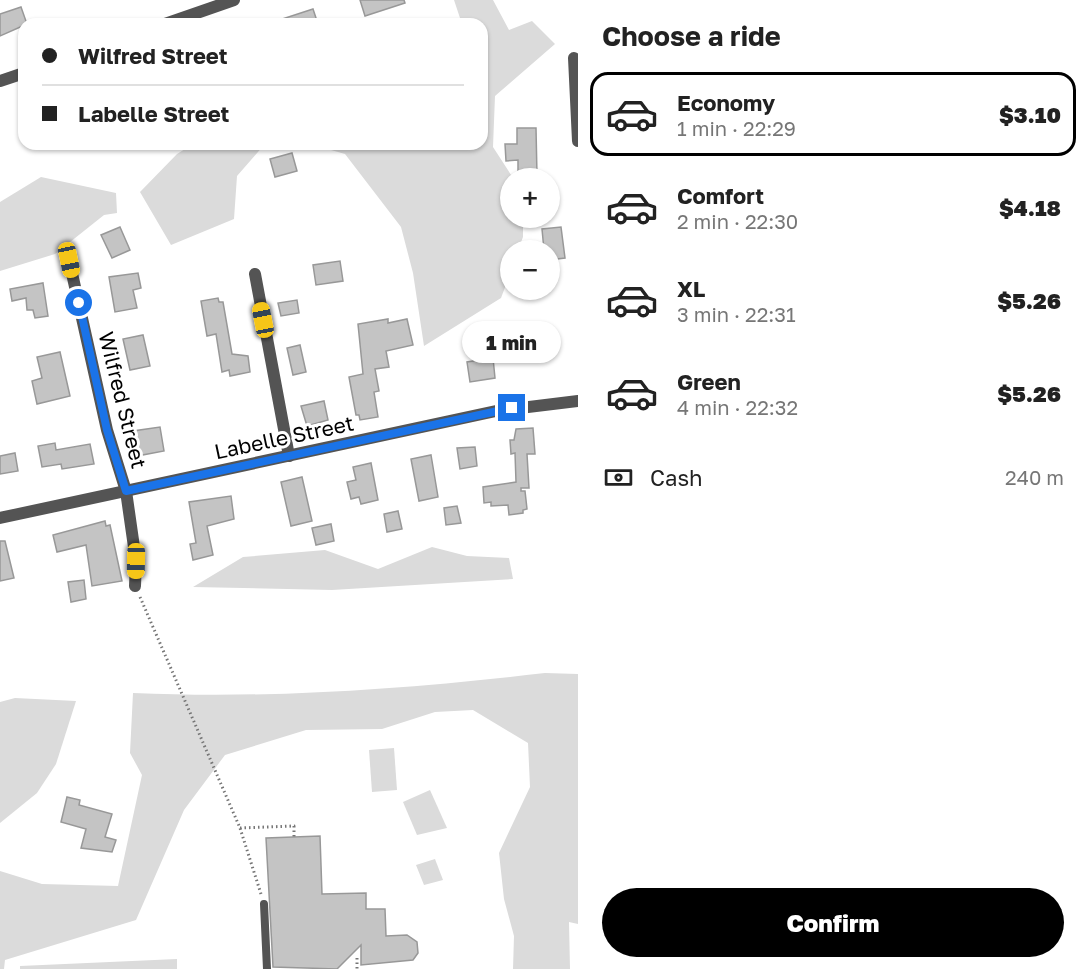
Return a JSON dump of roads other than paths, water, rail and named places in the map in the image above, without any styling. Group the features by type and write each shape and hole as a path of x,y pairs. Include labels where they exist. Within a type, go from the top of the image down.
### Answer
{"street":[{"path":"182,18 234,0"},
{"path":"574,58 578,141"},
{"path":"0,81 18,75"},
{"name":"Wilfred Street","path":"69,260 107,430 126,491 136,561 135,586"},
{"path":"255,274 290,456"},
{"name":"Labelle Street","path":"0,518 496,411 578,401"}],"lane":[{"path":"264,904 267,969"}]}
